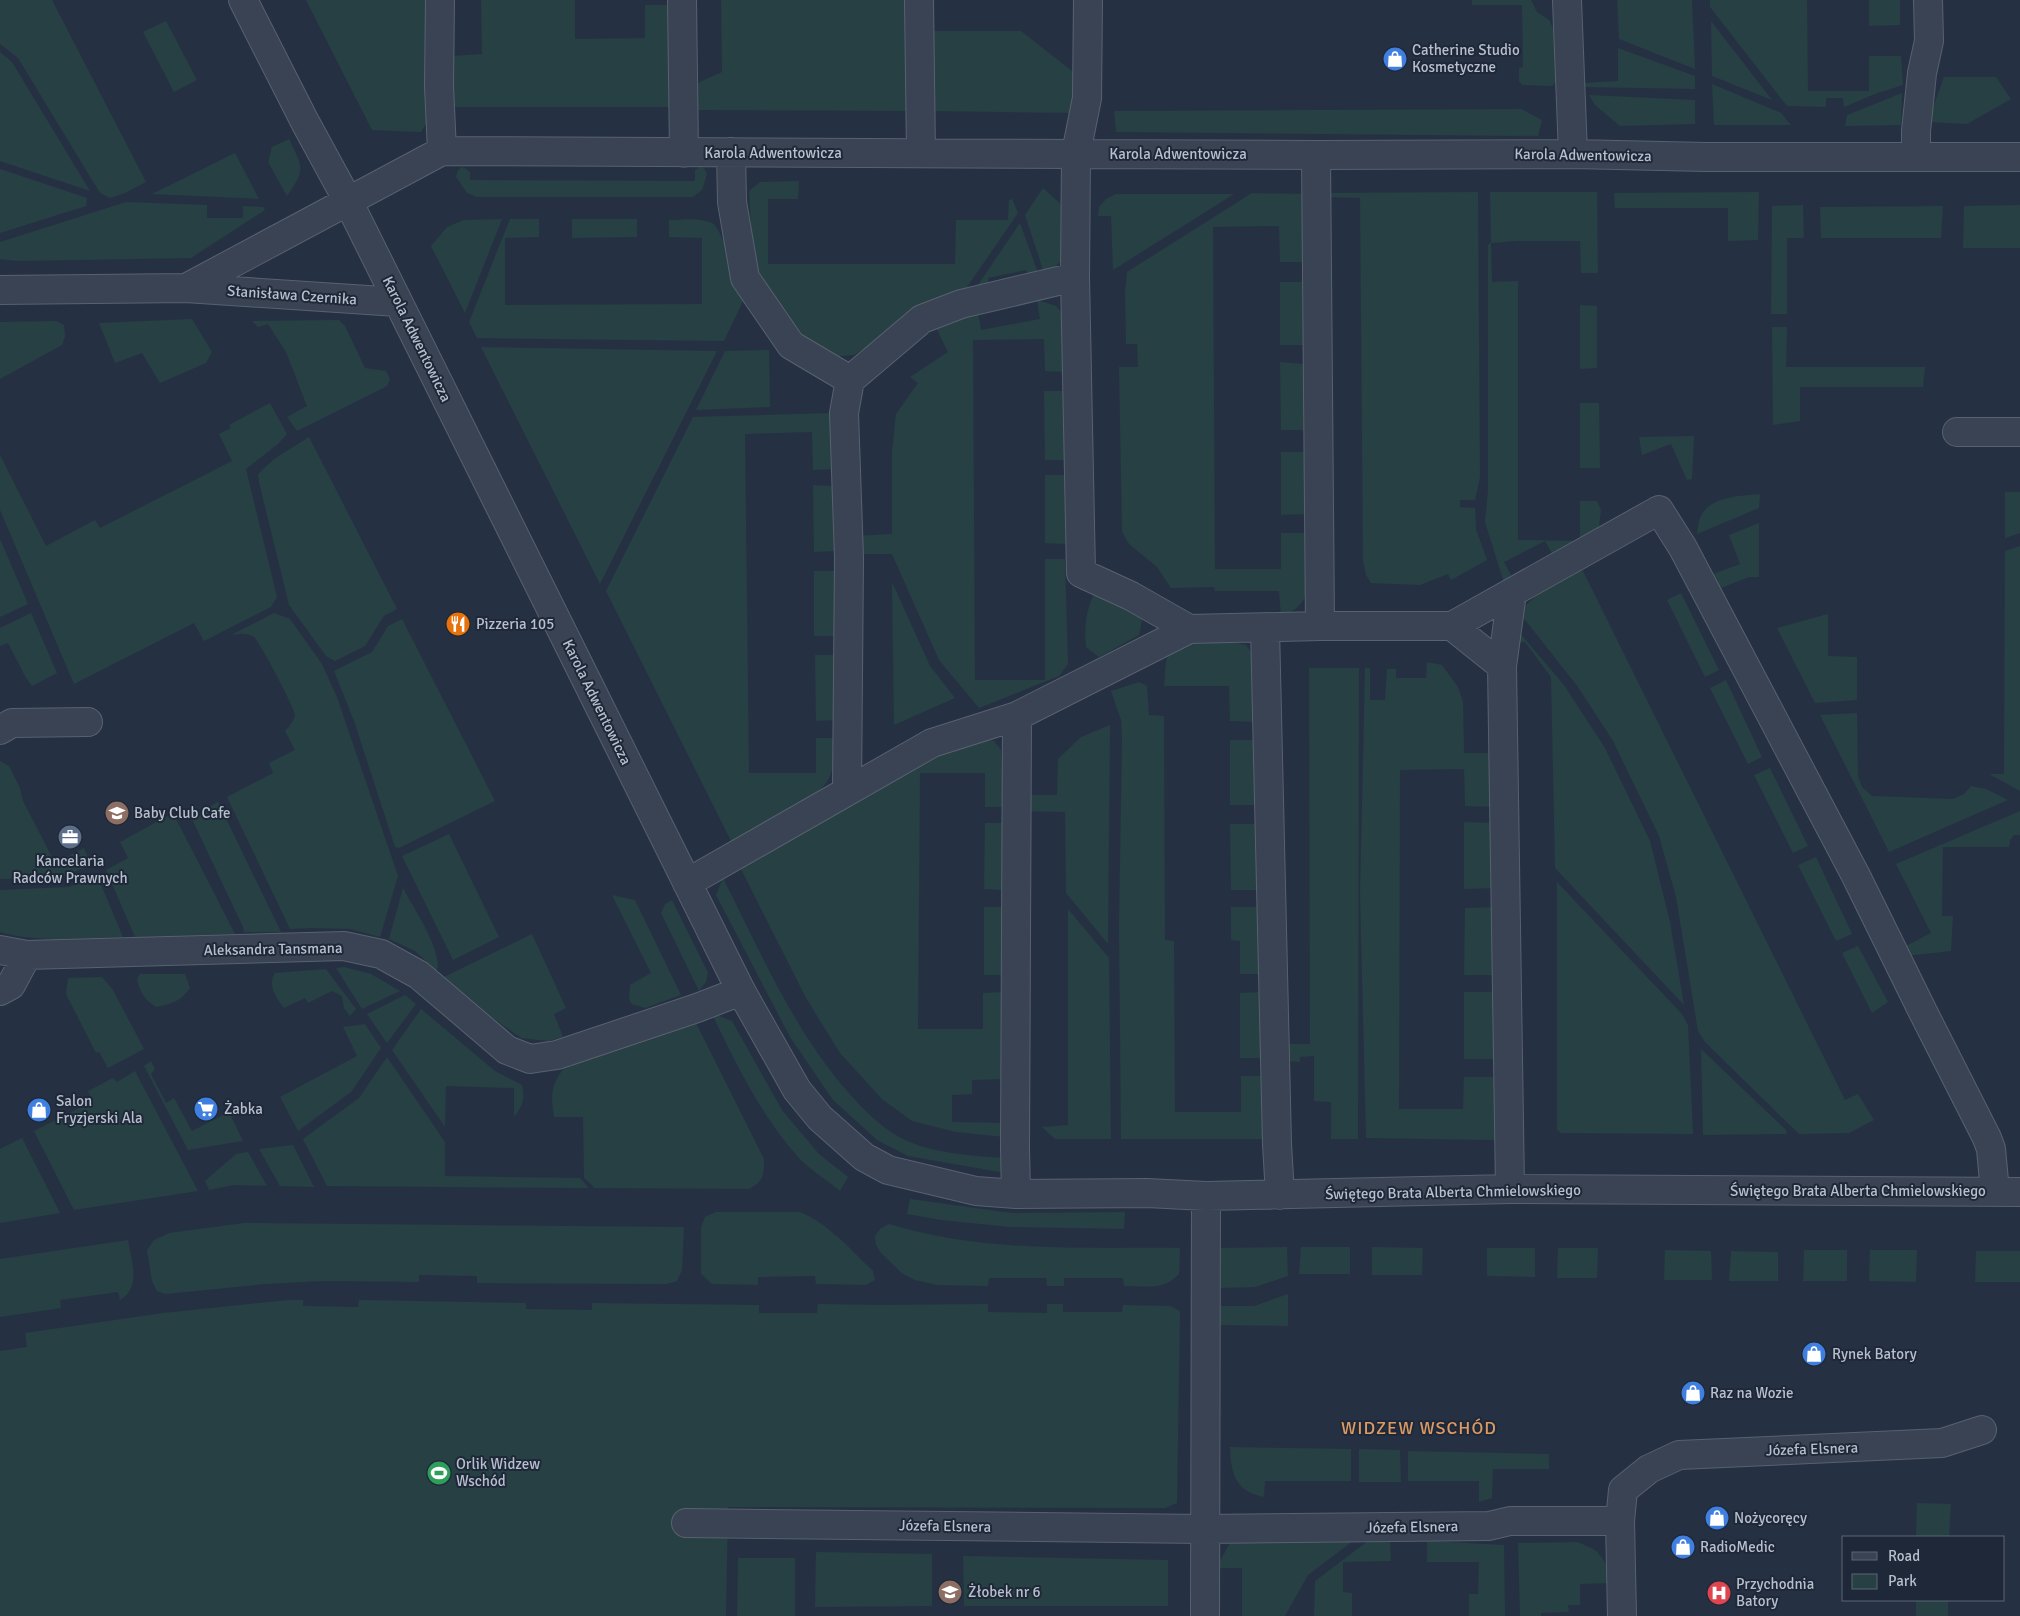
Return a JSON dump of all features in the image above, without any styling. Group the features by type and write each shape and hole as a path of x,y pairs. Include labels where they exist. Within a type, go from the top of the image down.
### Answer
{"street":[{"name":"Karola Adwentowicza","path":"243,0 305,122 348,201 741,991 797,1090 820,1118 864,1158 888,1170"},
{"path":"440,0 439,86 442,151"},
{"path":"682,0 684,153"},
{"path":"919,0 921,153"},
{"path":"1088,0 1087,98 1076,153 1075,277 1081,573 1131,596 1189,629"},
{"path":"1568,0 1573,154"},
{"path":"1916,157 1916,131 1922,73 1929,41 1928,0"},
{"name":"Karola Adwentowicza","path":"348,201 442,151 2020,157"},
{"path":"731,152 732,202 745,278 791,345 850,380"},
{"path":"1316,155 1320,626"},
{"name":"Stanisława Czernika","path":"186,288 348,201"},
{"path":"847,790 850,558 844,413 850,380 922,319 961,304 1075,277"},
{"name":"Stanisława Czernika","path":"0,290 186,288 398,302"},
{"path":"1957,432 2020,432"},
{"path":"687,883 932,743 1017,716 1189,629 1320,626 1452,626 1659,510 1683,548 1856,876 1987,1138 2007,1192"},
{"path":"1510,1189 1502,666 1512,593"},
{"path":"1452,626 1502,666"},
{"path":"1265,628 1277,1144 1280,1195"},
{"path":"1016,1194 1017,716"},
{"path":"0,730 12,723 88,722"},
{"name":"Aleksandra Tansmana","path":"0,950 27,956 344,946 381,954 419,975 507,1050 530,1059 557,1055 697,1008 741,991"},
{"path":"0,991 11,985 27,956"},
{"name":"Świętego Brata Alberta Chmielowskiego","path":"888,1170 976,1191 1016,1194 1147,1193 1206,1196 1510,1189 2007,1192"},
{"path":"1205,1616 1206,1196"},
{"name":"Józefa Elsnera","path":"1622,1616 1620,1521 1623,1490 1649,1469 1679,1455 1942,1443 1982,1430"},
{"name":"Józefa Elsnera","path":"686,1523 1204,1529 1489,1526 1510,1521 1620,1521"}],"green space":[{"path":"0,0 52,0 146,182 125,193 110,198 100,193 18,58 0,44"},
{"path":"306,0 429,0 427,122 421,132 372,130"},
{"path":"481,0 575,0 575,39 645,38 645,5 668,5 670,107 454,107 452,56 482,54"},
{"path":"721,0 907,0 907,111 693,110 693,85 722,72"},
{"path":"1472,0 1531,0 1537,12 1549,20 1555,32 1557,81 1552,86 1522,85 1519,81 1519,68 1523,67 1522,5 1472,5"},
{"path":"1617,0 1692,0 1695,69 1619,39"},
{"path":"1710,0 1807,0 1808,91 1869,91 1869,56 1901,56 1903,85 1844,107 1843,98 1826,98 1826,107 1787,106 1710,7"},
{"path":"1869,0 1900,0 1900,25 1869,26"},
{"path":"166,21 197,80 174,92 143,32"},
{"path":"1711,21 1772,100 1712,76"},
{"path":"930,31 1021,31 1077,75 1076,113 930,111"},
{"path":"1618,48 1695,76 1695,89 1585,87 1584,83 1618,81"},
{"path":"0,52 12,62 90,191 0,161"},
{"path":"1944,77 1996,77 2011,99 1967,124 1928,122"},
{"path":"1712,84 1781,113 1791,125 1714,125"},
{"path":"1902,93 1901,125 1845,126 1847,115"},
{"path":"1589,95 1695,100 1695,124 1620,126 1595,105"},
{"path":"1521,109 1542,120 1538,136 1116,132 1114,111"},
{"path":"289,139 300,163 300,174 287,196 268,162 272,147"},
{"path":"235,153 259,199 152,194"},
{"path":"463,167 470,172 470,180 695,181 695,170 700,167 704,168 707,174 702,190 693,197 477,197 467,193 456,177 458,170"},
{"path":"0,169 87,198 86,206 0,233"},
{"path":"799,181 798,199 768,199 768,264 955,264 956,220 1008,220 1009,200 1012,199 1018,213 963,293 919,314 854,355 828,357 808,342 779,308 759,279 752,243 749,191 760,182"},
{"path":"1043,188 1064,207 1061,261 1045,276 1025,215"},
{"path":"1478,192 1480,477 1475,500 1460,500 1460,507 1475,508 1476,529 1487,560 1451,580 1448,574 1420,585 1371,583 1366,575 1363,561 1360,198 1326,197 1326,193"},
{"path":"1490,192 1597,192 1598,273 1581,273 1580,241 1491,243 1492,282 1518,281 1518,540 1580,541 1580,501 1597,501 1601,510 1598,535 1554,557 1545,541 1504,562 1513,579 1504,583 1485,522 1488,491 1488,245 1491,242"},
{"path":"1759,192 1758,240 1728,241 1728,208 1615,208 1614,193"},
{"path":"1252,193 1303,194 1305,262 1280,262 1279,226 1213,227 1215,569 1281,569 1281,533 1307,533 1309,566 1307,591 1298,606 1281,616 1279,591 1215,591 1214,587 1171,588 1157,567 1129,544 1122,532 1119,367 1138,367 1137,344 1126,344 1125,292 1127,272"},
{"path":"1116,194 1234,194 1113,270 1111,216 1098,216 1099,207 1106,199"},
{"path":"126,202 207,205 207,218 243,218 243,206 263,207 265,210 191,258 18,261 0,259 0,242"},
{"path":"1803,205 1804,238 1787,238 1787,314 1771,314 1772,206"},
{"path":"2020,205 2020,248 1963,248 1964,206"},
{"path":"1943,206 1941,238 1821,238 1820,207"},
{"path":"502,219 465,313 431,246 447,227 464,220"},
{"path":"510,219 539,219 539,237 505,238 505,305 702,304 702,238 669,237 669,220 685,219 707,221 716,227 726,246 744,299 724,341 477,338 469,322"},
{"path":"572,219 637,219 637,237 572,238"},
{"path":"1020,223 1040,278 1030,281 1026,270 988,278 990,288 973,292"},
{"path":"1280,282 1302,282 1304,345 1280,345"},
{"path":"1037,300 1056,306 1063,314 1066,372 1045,371 1044,339 973,340 975,680 1045,680 1045,559 1065,559 1068,664 1059,676 979,708 939,660 892,554 855,554 855,536 892,534 892,452 896,414 918,383 910,377 948,352 936,328 978,313 981,330 1040,319"},
{"path":"1580,305 1597,306 1597,368 1580,369"},
{"path":"192,319 212,352 206,363 160,383 142,353 115,363 99,323"},
{"path":"339,320 345,326 365,368 386,371 390,379 387,386 297,431 287,417 307,406 286,352 268,324 258,327 252,321"},
{"path":"56,321 64,325 65,336 62,345 0,379 0,322"},
{"path":"1772,327 1787,327 1786,367 1925,367 1923,387 1800,387 1800,421 1773,425"},
{"path":"481,347 717,351 600,584"},
{"path":"769,350 770,407 696,410 725,351"},
{"path":"1280,362 1304,364 1305,430 1281,430"},
{"path":"1044,391 1065,391 1065,460 1045,460"},
{"path":"270,403 287,434 278,444 246,469 277,597 271,607 204,641 194,623 74,684 0,510 0,455 46,546 95,520 100,528 232,461 219,434 231,428 229,425"},
{"path":"1580,403 1599,403 1600,468 1580,468"},
{"path":"831,413 833,469 813,470 812,432 745,434 749,773 816,773 816,738 835,738 833,767 826,783 809,799 732,843 606,591 693,417"},
{"path":"1694,436 1692,479 1687,480 1671,444 1642,455 1639,437"},
{"path":"309,437 397,609 384,616 365,646 335,661 326,656 289,605 258,474 274,459"},
{"path":"1281,452 1306,452 1307,514 1281,515"},
{"path":"1045,475 1065,475 1065,544 1045,543"},
{"path":"813,485 832,486 834,551 814,552"},
{"path":"2005,492 2020,492 2020,533 2005,538"},
{"path":"1760,494 1759,508 1697,534 1700,518 1710,505 1726,498"},
{"path":"1759,523 1759,577 1749,577 1721,588 1713,574 1740,564 1729,535"},
{"path":"0,539 28,604 0,617"},
{"path":"2020,546 2020,791 1989,774 2004,774 2005,551"},
{"path":"1580,565 1845,1100 1858,1094 1874,1120 1849,1133 1799,1134 1705,1042 1698,1031 1676,897 1659,836 1613,741 1578,687 1520,611 1561,572"},
{"path":"814,571 834,571 835,636 814,636"},
{"path":"892,582 930,666 955,698 894,725"},
{"path":"1681,593 1719,670 1705,677 1667,600"},
{"path":"1094,594 1135,611 1142,620 1139,635 1099,657 1086,647 1085,640 1087,613"},
{"path":"31,613 57,673 32,686 8,643 0,646 0,628"},
{"path":"274,613 290,619 322,664 337,697 398,876 380,937 350,929 290,929 227,797 273,773 269,763 295,750 285,731 290,726 295,715 269,662 254,637 246,634 231,635"},
{"path":"1828,614 1828,656 1857,657 1857,700 1815,703 1777,628"},
{"path":"402,619 495,801 399,848 395,847 354,721 334,671 372,652 388,626"},
{"path":"1519,632 1564,685 1605,748 1650,841 1670,922 1684,1005 1555,868 1551,677 1525,642 1512,643"},
{"path":"1225,640 1246,645 1256,659 1258,722 1230,721 1229,686 1164,686 1166,662 1175,648 1191,642"},
{"path":"815,655 834,655 835,720 816,721"},
{"path":"1427,662 1442,665 1458,687 1463,702 1464,753 1494,753 1495,807 1465,806 1464,769 1400,770 1399,1109 1463,1109 1464,1077 1497,1077 1497,1140 1366,1138 1360,894 1365,668 1370,668 1370,700 1385,700 1387,669 1396,669 1396,678 1426,678"},
{"path":"1309,668 1359,668 1358,1139 1331,1139 1331,1102 1314,1101 1314,1056 1300,1057 1300,1062 1284,1061 1284,1044 1310,1044"},
{"path":"1726,680 1762,757 1748,764 1710,688"},
{"path":"1139,682 1147,686 1149,715 1164,716 1165,940 1174,941 1175,1112 1241,1112 1241,1076 1262,1076 1262,1139 1121,1139 1119,926 1122,740 1121,720 1111,691"},
{"path":"1857,713 1858,776 1862,787 1872,796 1953,799 1964,794 1971,786 1986,789 2008,800 1889,852 1820,715"},
{"path":"1110,725 1108,944 1066,893 1065,812 1025,811 1025,795 1057,795 1058,759 1081,737"},
{"path":"984,739 994,741 1001,750 1004,807 985,807 985,773 920,773 918,1029 983,1029 983,993 1004,992 1005,1079 972,1080 972,1094 952,1095 952,1122 1005,1123 1005,1137 956,1132 912,1121 882,1099 840,1053 806,998 740,867 917,763"},
{"path":"1230,740 1259,740 1260,805 1230,805"},
{"path":"0,761 9,766 20,788 23,801 55,863 84,848 91,865 59,878 0,879"},
{"path":"1770,768 1808,846 1793,853 1754,775"},
{"path":"218,802 281,932 244,932 191,817"},
{"path":"2020,811 2020,835 2014,835 2010,840 2009,847 1943,847 1942,916 1953,916 1951,951 1906,956 1902,948 1931,933 1896,864"},
{"path":"173,813 235,934 135,937 106,870 128,858 120,842"},
{"path":"1464,822 1495,823 1496,888 1464,889"},
{"path":"985,823 1004,823 1004,890 984,889"},
{"path":"1230,824 1258,824 1259,890 1231,890"},
{"path":"449,834 499,937 453,960 402,856"},
{"path":"1816,857 1852,934 1836,941 1798,865"},
{"path":"97,875 123,937 45,939 0,932 0,890 69,887"},
{"path":"723,878 764,961 794,1016 828,1067 859,1104 886,1128 912,1143 952,1153 1005,1158 1005,1173 908,1156 877,1140 833,1100 790,1037 716,895"},
{"path":"1557,882 1682,1014 1688,1025 1693,1134 1561,1133 1557,1130"},
{"path":"403,888 432,941 438,962 437,971 415,951 389,939"},
{"path":"612,895 635,900 681,995 645,1008 632,1004 629,1000 630,985 651,973"},
{"path":"672,900 708,973 706,982 699,991 661,913 665,904"},
{"path":"984,907 1004,907 1005,975 984,975"},
{"path":"1231,907 1259,907 1261,974 1240,974 1240,941 1231,940"},
{"path":"1495,907 1497,975 1464,975 1465,908"},
{"path":"1068,909 1109,958 1111,1139 1055,1139 1042,1127 1068,1125"},
{"path":"532,934 566,1008 554,1014 563,1037 548,1041 521,1038 474,1005 444,977"},
{"path":"1858,946 1888,1002 1872,1013 1842,953"},
{"path":"344,967 371,974 400,991 362,1009 336,968"},
{"path":"326,969 356,1009 350,1016 344,1008 342,996 332,991 308,1003 305,998 284,1008 272,987 275,973"},
{"path":"140,974 185,974 190,988 176,1001 156,1007 141,992 137,979"},
{"path":"102,977 113,990 144,1049 108,1068 99,1052 96,1053 66,994 68,978"},
{"path":"1261,992 1262,1058 1240,1058 1240,993"},
{"path":"1464,992 1496,992 1496,1059 1464,1059"},
{"path":"405,995 416,1004 387,1043 367,1014"},
{"path":"421,1009 495,1071 522,1085 522,1102 514,1117 514,1088 446,1086 445,1127 392,1050"},
{"path":"717,1015 732,1021 782,1110 819,1154 848,1177 840,1191 803,1162 772,1124 731,1053 713,1016"},
{"path":"696,1023 764,1159 762,1177 758,1183 749,1189 595,1188 584,1178 583,1117 554,1117 553,1091 559,1074 564,1068 676,1028"},
{"path":"365,1024 381,1048 351,1092 298,1131 280,1097 357,1056 343,1027"},
{"path":"1701,1049 1786,1130 1787,1134 1703,1135"},
{"path":"387,1057 445,1142 445,1176 580,1178 589,1188 327,1186 303,1139 359,1098"},
{"path":"151,1061 155,1069 151,1074 166,1103 174,1098 192,1131 229,1112 243,1141 188,1150 144,1066"},
{"path":"135,1071 198,1191 74,1210 34,1131 93,1101 88,1091 113,1078 117,1082"},
{"path":"22,1138 60,1213 0,1223 0,1149"},
{"path":"293,1145 314,1187 280,1186 259,1149"},
{"path":"248,1152 267,1186 234,1185 209,1190 205,1181 236,1154"},
{"path":"910,1199 1012,1213 1125,1212 1124,1229 1009,1227 941,1220 907,1214"},
{"path":"716,1212 800,1212 820,1223 839,1238 873,1271 875,1280 866,1285 816,1284 815,1276 758,1277 758,1285 712,1284 701,1274 701,1227 705,1217"},
{"path":"244,1223 684,1227 682,1270 677,1281 667,1284 477,1283 477,1276 419,1275 419,1282 324,1281 265,1284 165,1294 157,1291 152,1281 147,1250 154,1240 169,1233"},
{"path":"889,1224 960,1240 997,1244 1070,1248 1180,1248 1179,1274 1167,1283 1146,1287 1124,1286 1123,1278 1064,1278 1064,1286 1047,1286 1046,1278 989,1278 988,1286 937,1285 915,1280 903,1274 881,1253 876,1245 875,1236 881,1228"},
{"path":"128,1240 133,1264 133,1281 127,1295 120,1300 118,1292 60,1300 61,1308 0,1317 0,1259"},
{"path":"1287,1247 1288,1276 1255,1287 1219,1288 1219,1248"},
{"path":"1301,1247 1350,1247 1350,1274 1299,1274"},
{"path":"1372,1247 1423,1248 1422,1275 1372,1275"},
{"path":"1487,1248 1535,1248 1535,1277 1487,1276"},
{"path":"1558,1248 1598,1248 1597,1278 1557,1278"},
{"path":"1665,1250 1711,1251 1712,1280 1664,1280"},
{"path":"1804,1250 1847,1250 1847,1281 1803,1281"},
{"path":"1870,1250 1917,1250 1916,1282 1869,1281"},
{"path":"1731,1251 1778,1252 1778,1281 1729,1281"},
{"path":"1976,1251 2020,1251 2020,1282 1975,1282"},
{"path":"1288,1294 1288,1326 1219,1325 1219,1306 1254,1306"},
{"path":"303,1300 303,1306 358,1307 359,1300 526,1303 526,1309 592,1310 592,1303 759,1305 759,1313 817,1313 818,1304 988,1304 988,1312 1047,1313 1047,1304 1063,1304 1063,1312 1122,1312 1123,1305 1170,1306 1180,1311 1177,1503 1165,1508 728,1507 726,1616 0,1616 0,1351 27,1347 25,1333 163,1313"},
{"path":"1230,1447 1351,1449 1351,1481 1265,1481 1264,1497 1247,1490 1236,1480"},
{"path":"1359,1449 1400,1450 1401,1482 1359,1482"},
{"path":"1408,1451 1549,1454 1549,1469 1493,1469 1492,1498 1479,1502 1479,1481 1408,1481"},
{"path":"1917,1503 1951,1504 1949,1536 1916,1536"},
{"path":"1241,1541 1353,1541 1308,1575 1285,1616 1242,1616 1242,1568 1218,1568 1230,1543"},
{"path":"1368,1541 1390,1541 1391,1561 1343,1562 1343,1592 1352,1593 1352,1616 1314,1616 1315,1581"},
{"path":"1427,1541 1504,1545 1505,1616 1469,1616 1469,1594 1478,1594 1479,1562 1427,1562"},
{"path":"1578,1542 1599,1554 1609,1571 1609,1583 1580,1584 1580,1605 1568,1605 1569,1612 1541,1613 1541,1616 1520,1616 1518,1543"},
{"path":"816,1552 932,1554 932,1606 815,1607"},
{"path":"963,1556 1168,1560 1168,1606 964,1606"},
{"path":"738,1558 795,1558 795,1616 737,1616"},
{"path":"1916,1601 1948,1601 1948,1616 1916,1616"}],"place":[{"name":"Catherine Studio Kosmetyczne","path":"1395,59"},
{"name":"Pizzeria 105","path":"458,624"},
{"name":"Baby Club Cafe","path":"117,813"},
{"name":"Kancelaria Radców Prawnych","path":"70,837"},
{"name":"Żabka","path":"206,1109"},
{"name":"Salon Fryzjerski Ala","path":"39,1110"},
{"name":"Rynek Batory","path":"1814,1354"},
{"name":"Raz na Wozie","path":"1693,1393"},
{"name":"Orlik Widzew Wschód","path":"439,1473"},
{"name":"Nożycoręcy","path":"1717,1518"},
{"name":"RadioMedic","path":"1683,1547"},
{"name":"Żłobek nr 6","path":"950,1592"},
{"name":"Przychodnia Batory","path":"1719,1593"}],"district":[{"name":"WIDZEW WSCHÓD","path":"1419,1428"}]}
